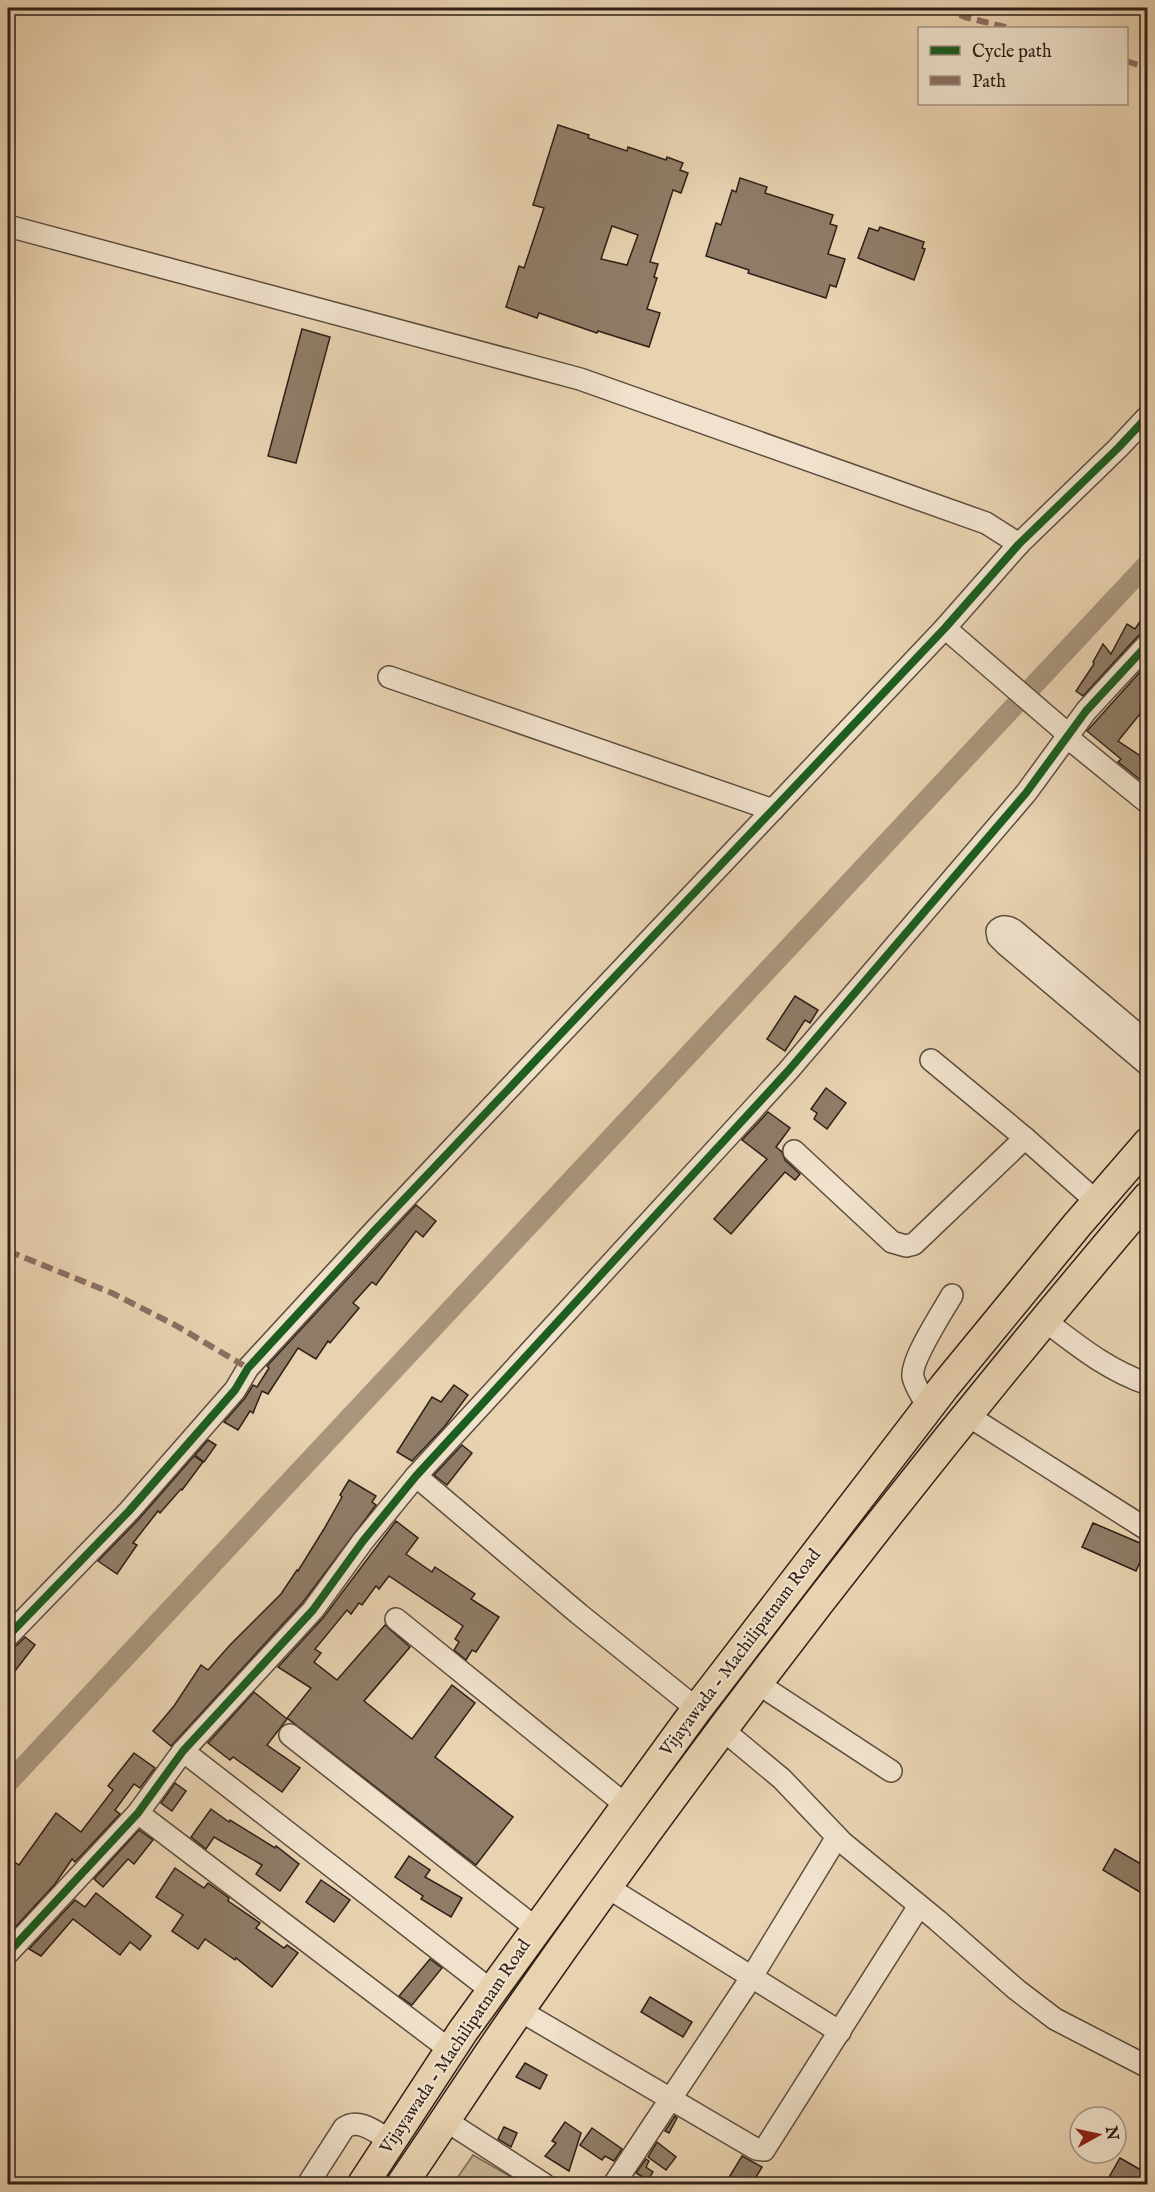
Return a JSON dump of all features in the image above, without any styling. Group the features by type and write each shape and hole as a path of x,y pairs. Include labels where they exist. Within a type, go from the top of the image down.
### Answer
{"highway":[{"name":"Vijayawada - Machilipatnam Road","path":"363,2184 450,2050 697,1709 928,1408 1148,1143"},
{"name":"Vijayawada - Machilipatnam Road","path":"402,2184 519,2010 722,1729 827,1591 968,1414 1148,1197"}],"street":[{"path":"8,226 580,379 986,523 1019,544"},
{"path":"8,1636 129,1511 235,1390 248,1368 368,1238 945,628 1019,544 1148,416"},
{"path":"945,628 1064,733 1148,803"},
{"path":"8,1953 138,1813 183,1751 313,1610 363,1541 416,1476 788,1071 1026,793 1064,733 1148,644"},
{"path":"388,676 772,810"},
{"path":"1148,1043 1011,928 1000,927 997,931 998,937 1006,945 1148,1065"},
{"path":"931,1060 1025,1137 1097,1202"},
{"path":"794,1151 892,1242 906,1246 914,1244 1025,1137"},
{"path":"928,1408 913,1378 913,1370 917,1358 952,1295"},
{"path":"1044,1320 1101,1364 1129,1378 1148,1384"},
{"path":"968,1414 1148,1530"},
{"path":"416,1476 579,1614 697,1709"},
{"path":"396,1619 627,1806"},
{"path":"757,1683 891,1771"},
{"path":"722,1729 782,1779 837,1837 1017,1990 1056,2019 1148,2067"},
{"path":"290,1735 537,1929"},
{"path":"183,1751 492,1991"},
{"path":"138,1813 450,2050"},
{"path":"614,2184 751,1978 837,1837"},
{"path":"607,1887 840,2032"},
{"path":"519,2010 756,2149 764,2150 919,1906"},
{"path":"445,2121 544,2184"},
{"path":"317,2183 344,2128 350,2124 370,2128 391,2141"}],"shaded area":[{"path":"473,2155 523,2184 453,2184"}],"building":[{"path":"558,125 627,151 628,147 666,160 667,157 683,163 680,170 688,173 681,193 673,190 650,262 658,264 654,277 657,278 647,309 660,313 649,347 598,331 597,333 539,313 537,318 506,307 519,266 524,268 544,208 533,205","holes":["612,226 638,235 627,265 601,259"]},
{"path":"740,178 767,187 765,193 833,215 830,224 837,226 828,254 845,259 836,287 830,285 826,298 748,273 749,270 706,256 716,223 721,225 732,190 736,192"},
{"path":"880,227 924,242 922,248 925,249 914,280 858,258 869,228 878,231"},
{"path":"302,329 330,337 296,463 268,456"},
{"path":"1148,610 1148,632 1139,635 1083,696 1076,691 1094,664 1103,644 1111,654 1127,624 1135,629"},
{"path":"1148,663 1148,704 1118,741 1148,761 1148,786 1118,762 1121,759 1087,731"},
{"path":"795,996 818,1010 810,1023 805,1020 785,1051 767,1039"},
{"path":"826,1088 846,1103 827,1129 814,1119 817,1113 811,1109"},
{"path":"768,1112 790,1128 776,1147 782,1152 785,1160 800,1174 795,1180 785,1172 731,1234 714,1219 767,1159 742,1140"},
{"path":"416,1205 436,1221 423,1237 416,1231 376,1285 372,1282 353,1303 359,1308 330,1343 328,1341 316,1359 298,1348 268,1394 262,1391 253,1413 250,1411 238,1430 224,1422 253,1385 257,1387 269,1368 267,1366"},
{"path":"454,1385 468,1395 445,1426 412,1461 397,1452 432,1397 441,1402"},
{"path":"208,1440 216,1445 204,1462 195,1455"},
{"path":"462,1445 472,1453 447,1485 434,1475"},
{"path":"194,1456 203,1462 182,1490 160,1513 158,1511 133,1543 137,1545 117,1574 98,1561 138,1520"},
{"path":"349,1480 376,1496 372,1502 376,1505 303,1602 171,1746 153,1731 174,1706 201,1665 208,1670 281,1594 324,1529"},
{"path":"396,1521 418,1538 406,1554 432,1572 435,1567 475,1594 471,1599 499,1617 476,1652 472,1650 466,1660 454,1650 459,1642 455,1639 463,1626 389,1576 379,1589 376,1586 362,1605 359,1603 351,1614 347,1610 315,1649 321,1653 314,1662 337,1680 385,1625 410,1647 364,1701 412,1739 452,1685 475,1703 435,1757 513,1817 476,1865 287,1718 311,1688 278,1667 323,1618"},
{"path":"1093,1523 1147,1546 1136,1571 1082,1547"},
{"path":"25,1637 35,1645 8,1680 8,1648 17,1645"},
{"path":"254,1692 287,1719 267,1745 300,1768 282,1792 233,1757 230,1760 208,1743"},
{"path":"134,1753 155,1768 140,1788 134,1784 115,1810 120,1814 75,1862 72,1859 55,1884 8,1935 8,1869 13,1861 19,1865 56,1813 81,1832 113,1790 108,1786"},
{"path":"175,1783 186,1791 172,1811 161,1803"},
{"path":"211,1809 229,1822 230,1820 275,1848 276,1846 299,1864 280,1891 256,1874 262,1865 214,1837 206,1849 191,1837"},
{"path":"139,1830 153,1840 134,1864 128,1859 103,1887 94,1879"},
{"path":"1115,1849 1148,1868 1148,1897 1103,1870"},
{"path":"409,1856 430,1870 425,1877 462,1898 451,1917 421,1899 423,1896 395,1877"},
{"path":"175,1868 204,1888 208,1883 229,1898 228,1901 260,1923 256,1928 284,1948 287,1945 298,1953 272,1987 236,1958 235,1960 205,1939 198,1949 172,1931 183,1915 156,1897"},
{"path":"321,1880 350,1900 334,1922 306,1902"},
{"path":"96,1893 151,1936 140,1950 130,1942 120,1955 73,1919 41,1956 29,1949 75,1900 85,1907"},
{"path":"430,1959 442,1968 412,2005 399,1996"},
{"path":"650,1997 692,2022 683,2037 641,2012"},
{"path":"525,2063 547,2075 540,2089 516,2077"},
{"path":"675,2116 677,2118 669,2133 665,2131"},
{"path":"565,2122 581,2133 569,2171 545,2156 556,2143 552,2141"},
{"path":"504,2127 517,2133 511,2147 498,2139"},
{"path":"592,2128 622,2149 614,2161 605,2156 602,2160 580,2145"},
{"path":"657,2142 676,2157 666,2170 648,2157"},
{"path":"742,2156 762,2167 752,2184 725,2184"},
{"path":"646,2159 649,2161 646,2167 653,2172 648,2180 636,2173"},
{"path":"1128,2163 1148,2174 1148,2184 1105,2184 1116,2165 1128,2165"}],"waterway":[{"path":"8,1783 1148,563"}],"marked path":[{"path":"943,8 965,17 1005,27"},
{"path":"1128,62 1148,68"},
{"path":"8,1251 112,1293 175,1325 248,1368"},
{"path":"319,2180 325,2184"}],"cycle path":[{"path":"8,1636 129,1511 235,1390 248,1368 376,1229 945,628 1019,544 1148,416"},
{"path":"8,1953 138,1813 183,1751 313,1610 363,1541 416,1476 788,1071 1026,793 1086,711 1148,644"}]}
